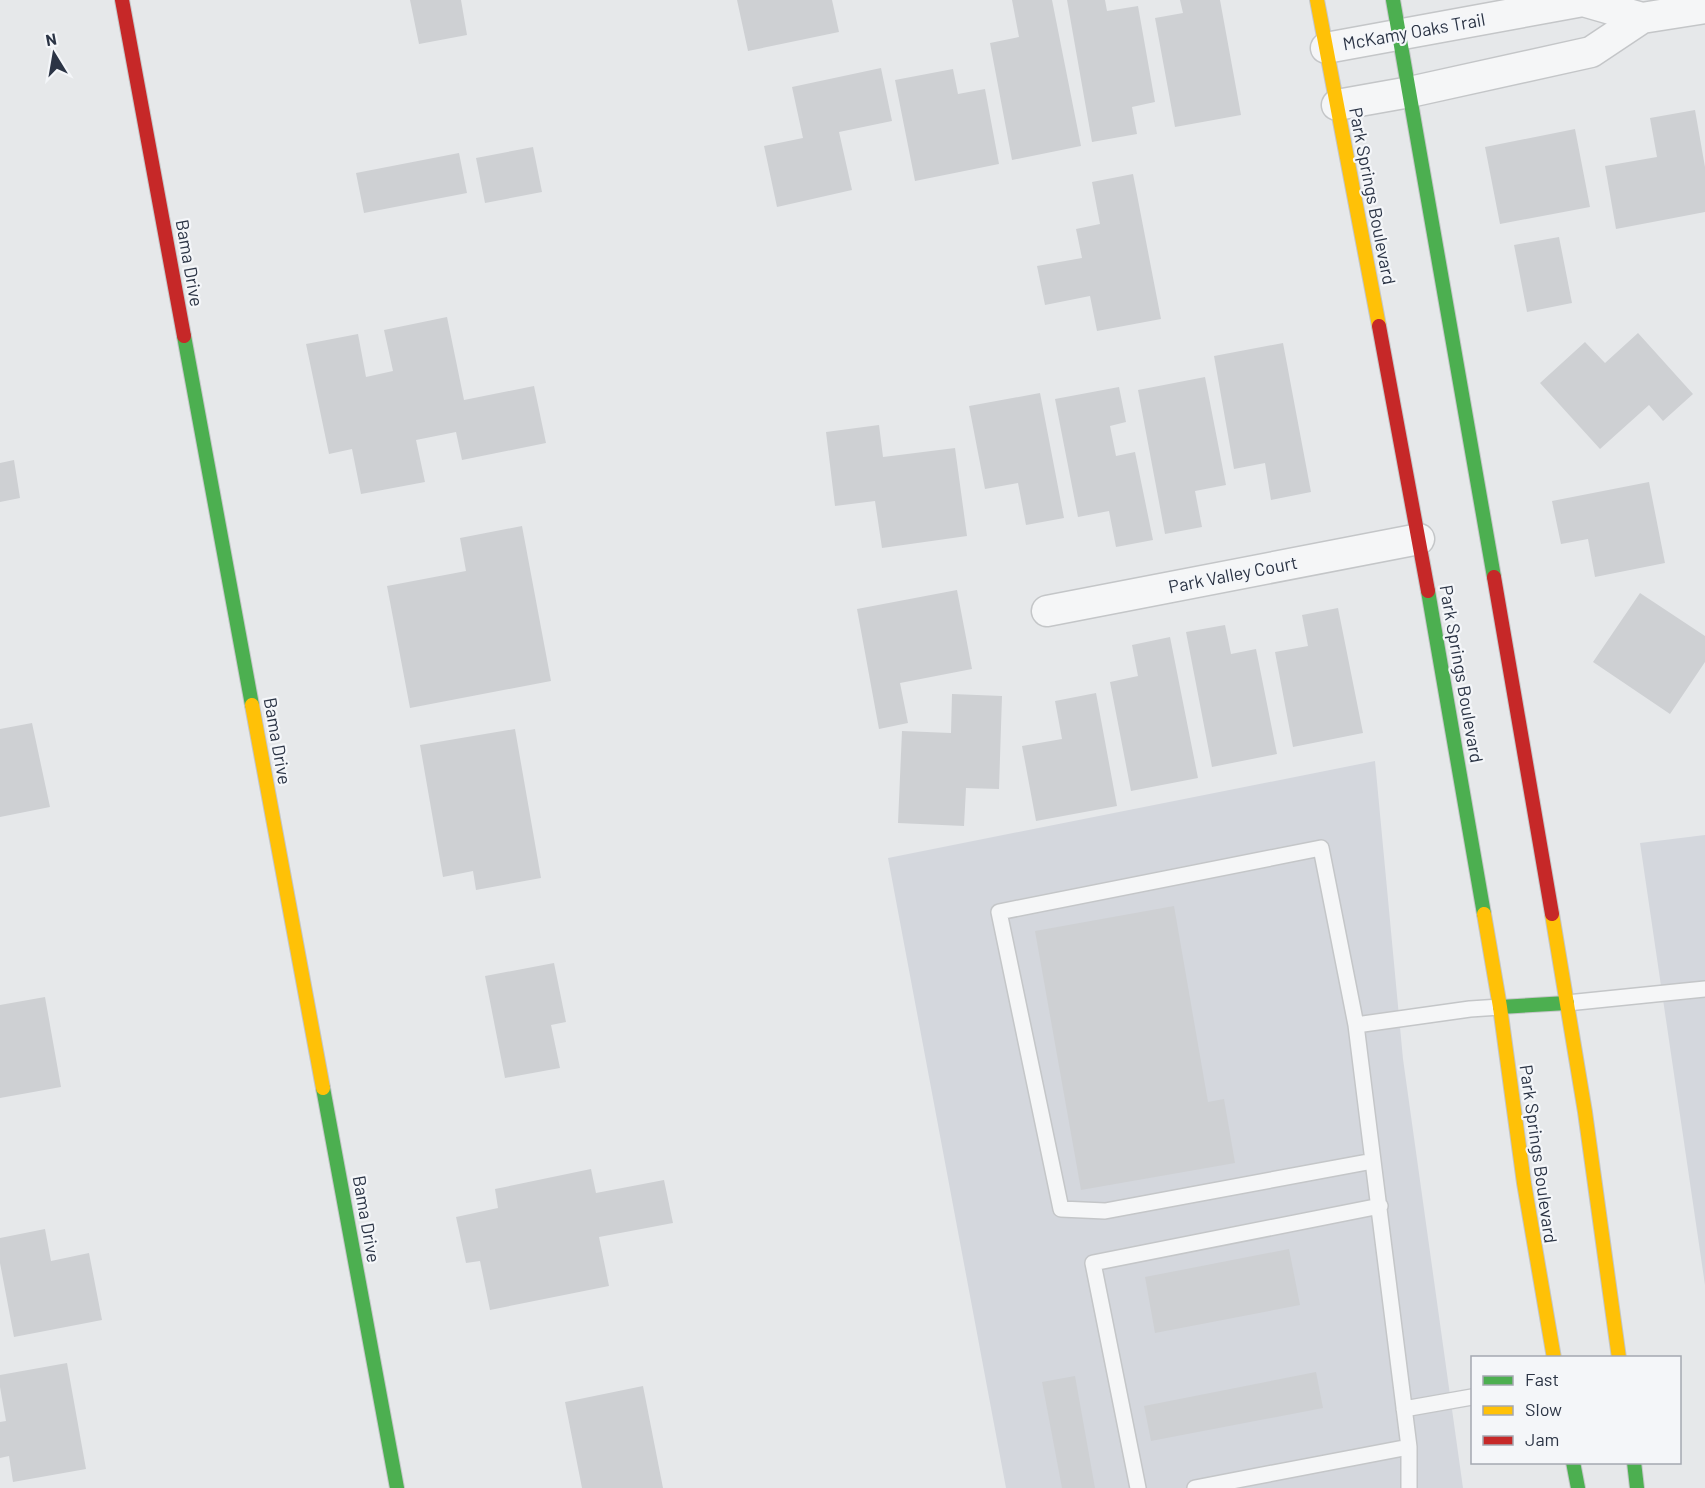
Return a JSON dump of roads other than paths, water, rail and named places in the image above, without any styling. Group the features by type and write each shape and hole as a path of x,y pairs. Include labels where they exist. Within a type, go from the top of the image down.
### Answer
{"main road":[{"name":"Bama Drive","path":"122,0 397,1488"},
{"name":"Park Springs Boulevard","path":"1317,0 1419,539 1500,1007 1508,1077 1537,1269 1554,1356"},
{"path":"1393,0 1568,1003 1619,1356"},
{"path":"1500,1007 1568,1003"},
{"path":"1573,1464 1578,1488"},
{"path":"1634,1464 1638,1488"}],"street":[{"name":"McKamy Oaks Trail","path":"1326,48 1583,1 1642,18"},
{"name":"McKamy Oaks Trail","path":"1337,105 1410,92 1591,52 1642,18 1705,8"},
{"name":"Park Valley Court","path":"1047,611 1419,539"}],"lane":[{"path":"1373,1161 1105,1211 1061,1209 999,912 1321,848 1356,1025 1409,1447 1409,1488"},
{"path":"1568,1003 1705,988"},
{"path":"1356,1025 1500,1007"},
{"path":"1138,1488 1093,1263 1380,1206"},
{"path":"1404,1409 1471,1397"},
{"path":"1195,1488 1409,1447"}]}
